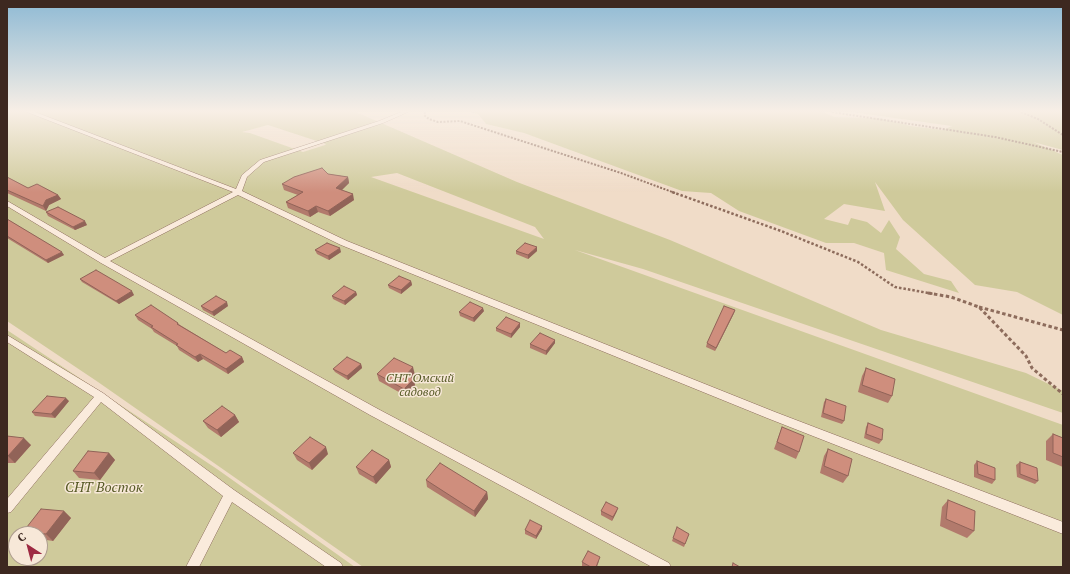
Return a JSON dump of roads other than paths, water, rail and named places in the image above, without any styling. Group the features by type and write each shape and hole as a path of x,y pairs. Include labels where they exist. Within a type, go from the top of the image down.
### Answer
{"lane":[{"path":"100,139 238,192 359,249 771,415 1063,528"},
{"path":"104,261 238,192 244,176 262,162 331,139"},
{"path":"7,202 104,261 374,412 665,567"},
{"path":"7,338 100,396 230,494 337,567"},
{"path":"7,508 100,396"},
{"path":"192,567 230,494"}],"park label":[{"name":"СНТ Омский садовод","path":"420,386"},
{"name":"СНТ Восток","path":"104,488"}]}
